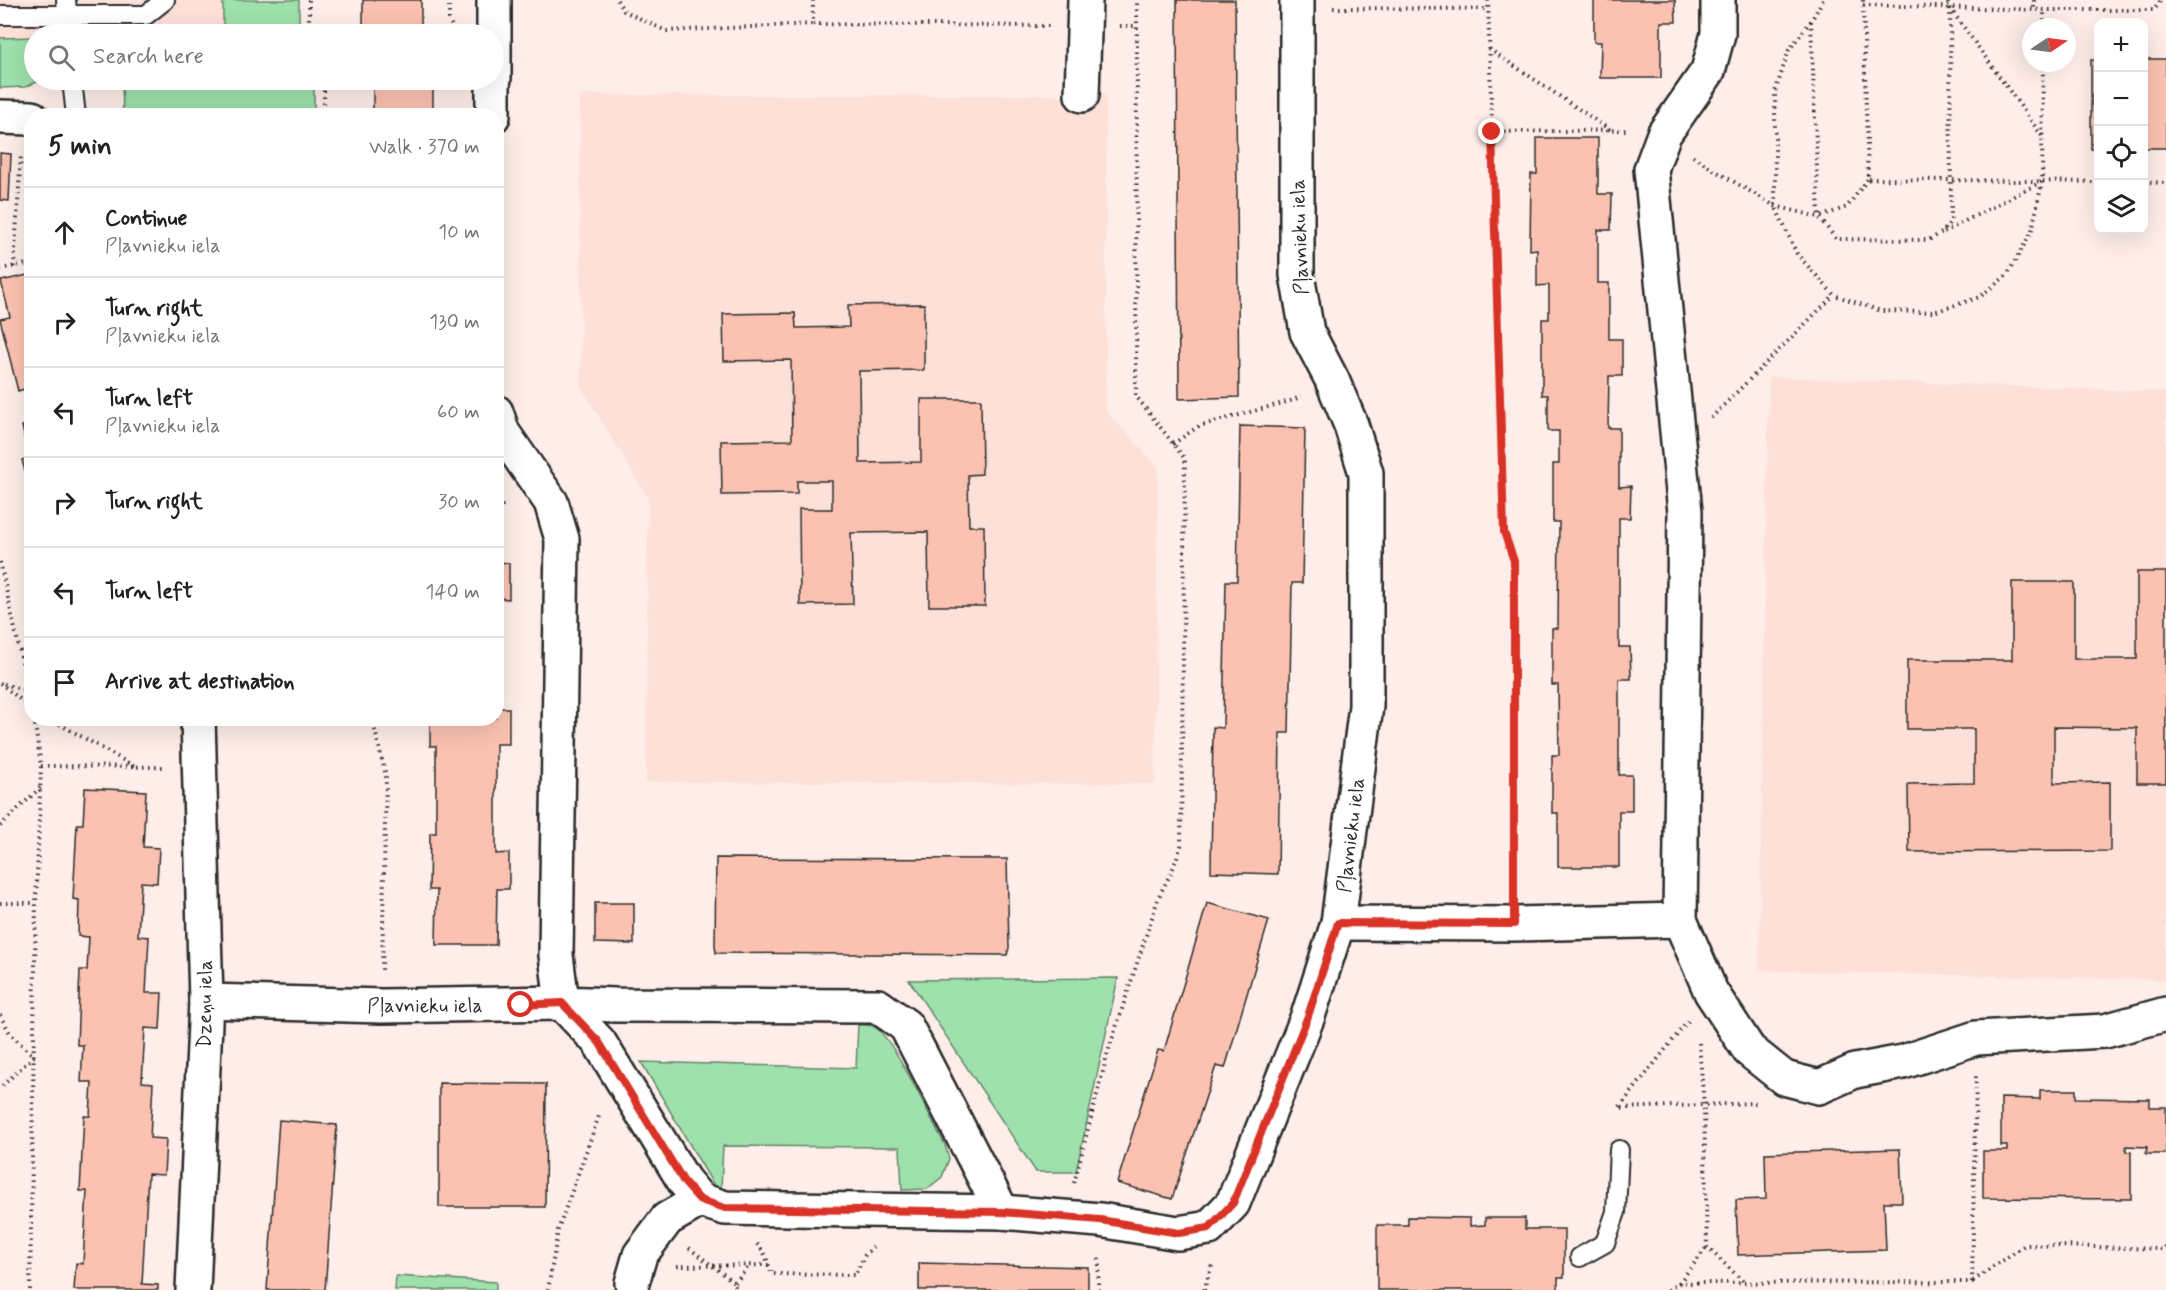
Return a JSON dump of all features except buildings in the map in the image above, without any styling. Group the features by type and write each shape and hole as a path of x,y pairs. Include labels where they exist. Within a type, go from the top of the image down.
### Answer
{"street":[{"path":"494,0 494,24"},
{"path":"1718,0 1718,34 1708,71 1664,135 1651,169 1685,512 1680,920 1704,1000 1749,1050 1784,1078 1819,1087 1855,1071 1903,1062 1976,1038 2105,1031 2166,1014"},
{"name":"Pļavnieku iela","path":"700,1200 725,1208 1002,1212 1100,1220 1179,1233 1209,1228 1233,1203 1308,1016 1338,923 1366,706 1366,473 1352,425 1307,332 1297,275 1297,4"},
{"path":"1082,95 1084,13"},
{"path":"493,108 494,90"},
{"path":"0,117 24,131"},
{"path":"504,434 551,502 562,539 556,955 562,1003 599,1042 684,1182 700,1200 667,1220 640,1255 632,1283"},
{"name":"Dzeņu iela","path":"194,1290 206,1002 198,726"},
{"path":"1338,923 1514,924 1680,920"},
{"name":"Pļavnieku iela","path":"206,1002 382,1005 562,1003 878,1006 906,1026 1002,1212"}],"lane":[{"path":"0,15 67,7 146,15 165,0"},
{"path":"67,7 68,24"},
{"path":"73,90 75,108"},
{"path":"1581,1257 1605,1243 1616,1212 1619,1150"}],"path":[{"path":"309,0 310,24"},
{"path":"449,0 451,24"},
{"path":"617,0 624,11 666,31 1084,13"},
{"path":"813,0 813,24"},
{"path":"1071,1217 1073,1186 1108,1052 1159,896 1172,871 1181,846 1185,459 1136,396 1137,0"},
{"path":"1488,0 1504,532 1514,561 1514,924"},
{"path":"1824,0 1789,50 1775,92 1775,206 1797,254 1834,295 1881,310 1934,312 1980,297 2007,275 2032,231 2042,182 2043,72"},
{"path":"1946,0 2042,136"},
{"path":"2034,0 2034,10"},
{"path":"1492,132 1637,130 1664,135 1714,170 1775,206 1819,217 1847,207 1868,179 1863,2 1950,8 2154,10 2161,0"},
{"path":"1297,4 1488,9"},
{"path":"1943,232 1951,220 1950,8"},
{"path":"2044,10 2044,18"},
{"path":"1811,21 1819,217 1836,239 1929,240 2042,182"},
{"path":"1489,49 1610,130"},
{"path":"324,90 324,108"},
{"path":"14,267 24,154"},
{"path":"1868,179 2094,182"},
{"path":"2148,182 2166,183"},
{"path":"0,270 24,265"},
{"path":"1680,450 1834,295"},
{"path":"1173,444 1199,426 1294,400 1332,380"},
{"path":"504,501 512,513"},
{"path":"0,562 24,669"},
{"path":"0,683 24,690"},
{"path":"0,683 24,701"},
{"path":"30,1290 36,903 41,787 41,766 35,726"},
{"path":"63,726 135,767"},
{"path":"374,726 386,776 382,1005"},
{"path":"41,766 174,767"},
{"path":"1,824 41,787"},
{"path":"0,903 36,903"},
{"path":"1668,1290 1679,1283 1707,1247 1704,1000"},
{"path":"1704,1000 1619,1108 1766,1102"},
{"path":"0,1016 10,1035 34,1056"},
{"path":"1972,1282 1976,1038"},
{"path":"0,1088 34,1056"},
{"path":"548,1290 558,1230 603,1104"},
{"path":"751,1237 764,1252 772,1274 855,1275 865,1255 877,1243"},
{"path":"693,1241 684,1245 735,1283"},
{"path":"1679,1283 1972,1282 2025,1245 2165,1249"},
{"path":"1707,1247 1745,1283"},
{"path":"672,1266 769,1265"},
{"path":"735,1290 735,1283 748,1266"}],"shaded area":[{"path":"0,0 223,0 223,24 24,24 24,37 0,38"},
{"path":"1106,93 1106,411 1158,467 1155,784 646,782 648,498 581,387 580,95 1082,95"},
{"path":"1769,377 2166,392 2166,980 1759,970"}],"green space":[{"path":"223,0 299,0 299,24 223,24"},
{"path":"24,37 24,87 0,88 0,38"},
{"path":"122,90 314,90 314,108 123,108"},
{"path":"1118,978 1076,1172 1036,1172 909,980"},
{"path":"858,1025 876,1028 893,1048 945,1145 949,1159 942,1177 927,1189 902,1190 900,1147 723,1146 721,1189 716,1189 641,1062 856,1068"},
{"path":"396,1276 496,1282 496,1290 395,1290"}],"route":[{"path":"521,1005 562,1003 599,1042 684,1182 700,1200 725,1208 1002,1212 1100,1220 1179,1233 1209,1228 1233,1203 1308,1016 1338,923 1514,924 1514,561 1504,532 1492,132"}]}
